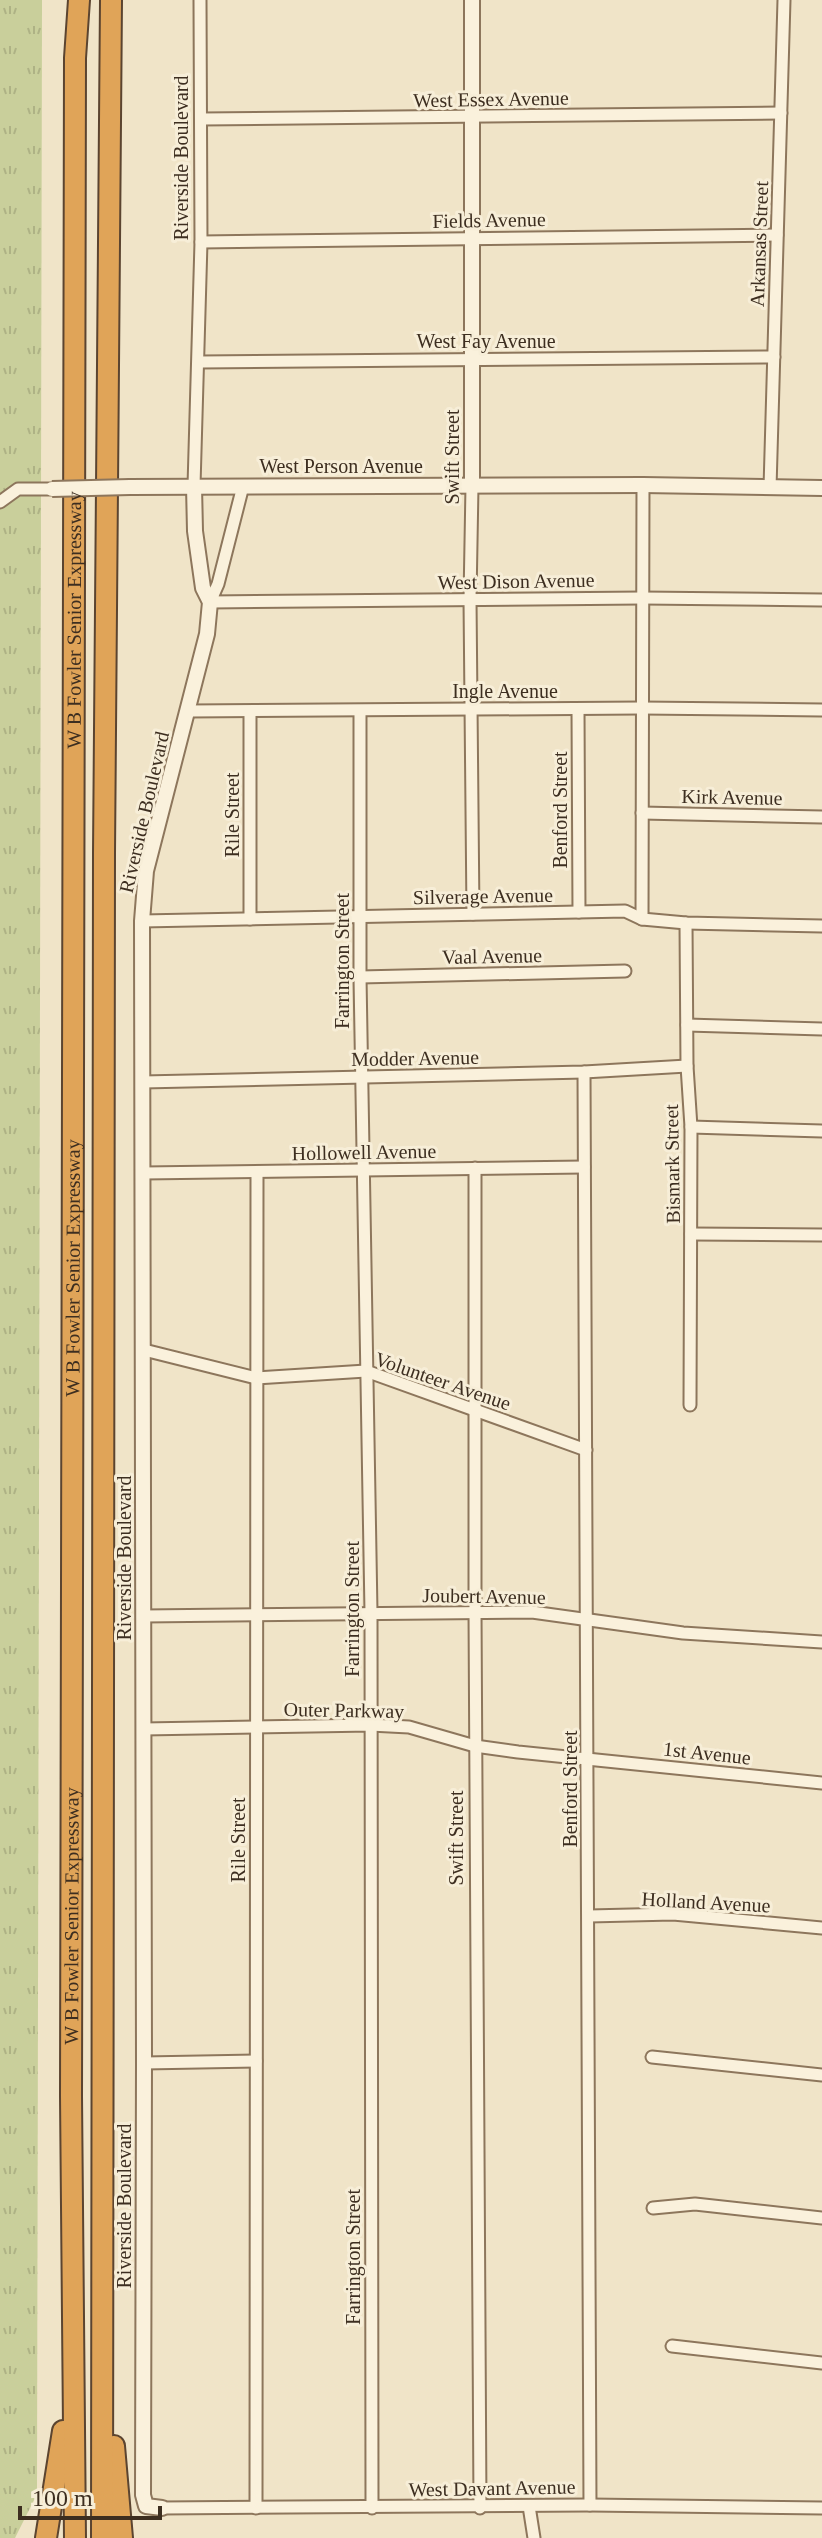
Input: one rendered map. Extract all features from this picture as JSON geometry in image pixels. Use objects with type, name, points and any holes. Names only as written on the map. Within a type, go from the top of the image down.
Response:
[{"type":"highway","name":"W B Fowler Senior Expressway","points":[[75,2538],[71,2096],[75,58],[79,0]]},
{"type":"highway","name":"W B Fowler Senior Expressway","points":[[102,2538],[104,868],[111,0]]},
{"type":"highway","points":[[46,2538],[56,2491],[73,2356]]},
{"type":"highway","points":[[102,2356],[122,2538]]},
{"type":"street","name":"Riverside Boulevard","points":[[200,0],[200,362],[194,486],[195,531],[203,588],[210,602]]},
{"type":"street","name":"Swift Street","points":[[472,0],[470,599],[473,914]]},
{"type":"street","name":"Arkansas Street","points":[[770,488],[784,0]]},
{"type":"street","name":"West Essex Avenue","points":[[202,119],[781,113]]},
{"type":"street","name":"Fields Avenue","points":[[201,242],[777,235]]},
{"type":"street","name":"West Fay Avenue","points":[[200,362],[774,357]]},
{"type":"street","name":"West Person Avenue","points":[[52,489],[643,485],[822,488]]},
{"type":"street","points":[[642,919],[643,485]]},
{"type":"street","name":"Riverside Boulevard","points":[[162,2508],[146,2506],[143,2499],[142,921],[146,871],[189,711],[207,634],[210,602],[218,584],[243,486]]},
{"type":"street","points":[[0,502],[18,489],[52,489]]},
{"type":"street","name":"West Dison Avenue","points":[[210,602],[642,598],[822,600]]},
{"type":"street","name":"Benford Street","points":[[578,709],[579,912]]},
{"type":"street","name":"Ingle Avenue","points":[[189,711],[822,710]]},
{"type":"street","name":"Farrington Street","points":[[360,711],[360,977],[371,1612],[372,2508]]},
{"type":"street","name":"Rile Street","points":[[250,712],[250,919]]},
{"type":"street","name":"Kirk Avenue","points":[[642,813],[822,817]]},
{"type":"street","name":"Silverage Avenue","points":[[142,921],[625,911],[642,919],[686,923],[822,926]]},
{"type":"street","name":"Bismark Street","points":[[686,923],[687,1066],[691,1127],[690,1405]]},
{"type":"street","name":"Vaal Avenue","points":[[360,977],[625,971]]},
{"type":"street","points":[[687,1025],[822,1029]]},
{"type":"street","name":"Modder Avenue","points":[[143,1082],[584,1072],[687,1066]]},
{"type":"street","name":"Benford Street","points":[[584,1072],[590,2505]]},
{"type":"street","points":[[691,1127],[822,1131]]},
{"type":"street","name":"Hollowell Avenue","points":[[144,1173],[584,1167]]},
{"type":"street","name":"Swift Street","points":[[475,1168],[480,2508]]},
{"type":"street","name":"Rile Street","points":[[256,2508],[257,1172]]},
{"type":"street","points":[[691,1234],[822,1235]]},
{"type":"street","name":"Volunteer Avenue","points":[[144,1350],[256,1378],[366,1371],[586,1450]]},
{"type":"street","name":"Joubert Avenue","points":[[144,1616],[532,1612],[683,1633],[822,1642]]},
{"type":"street","name":"Outer Parkway","points":[[144,1729],[409,1727],[475,1746],[589,1760]]},
{"type":"street","name":"1st Avenue","points":[[589,1760],[822,1783]]},
{"type":"street","name":"Holland Avenue","points":[[589,1916],[673,1914],[822,1928]]},
{"type":"street","points":[[652,2057],[822,2075]]},
{"type":"street","points":[[144,2063],[256,2061]]},
{"type":"street","points":[[653,2208],[695,2204],[822,2218]]},
{"type":"street","points":[[672,2346],[822,2363]]},
{"type":"street","name":"West Davant Avenue","points":[[162,2508],[590,2505],[822,2508]]},
{"type":"street","points":[[529,2506],[534,2538]]},
{"type":"green space","points":[[0,0],[42,0],[37,2494],[15,2538],[0,2538]]}]
